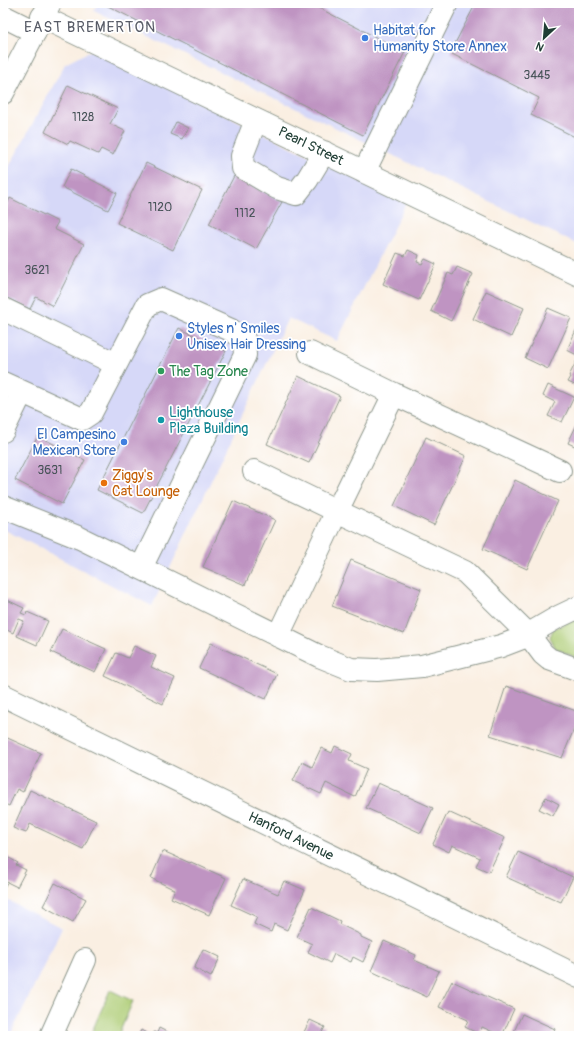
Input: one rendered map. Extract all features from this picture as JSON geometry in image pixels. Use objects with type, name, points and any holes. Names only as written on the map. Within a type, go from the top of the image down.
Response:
[{"type":"street","points":[[364,172],[448,3]]},
{"type":"street","name":"Pearl Street","points":[[3,16],[42,17],[579,275]]},
{"type":"street","points":[[3,93],[8,70],[42,17]]},
{"type":"street","points":[[256,120],[242,156],[243,168],[277,188],[296,194],[307,180],[324,152]]},
{"type":"street","points":[[3,382],[82,419],[91,413],[147,305],[161,299],[230,330],[244,339],[245,355],[141,568]]},
{"type":"street","points":[[3,308],[116,364]]},
{"type":"street","points":[[310,354],[560,471]]},
{"type":"street","points":[[3,431],[22,392]]},
{"type":"street","points":[[278,636],[394,394]]},
{"type":"street","points":[[254,471],[465,572],[528,634],[543,654],[549,659],[579,670]]},
{"type":"street","points":[[3,507],[80,538],[318,656],[351,669],[377,670],[422,666],[501,646],[522,638],[558,617],[579,607]]},
{"type":"street","name":"Hanford Avenue","points":[[3,695],[579,977]]},
{"type":"street","points":[[51,1036],[85,960]]},
{"type":"shaded area","points":[[98,3],[579,3],[579,245],[94,11]]},
{"type":"shaded area","points":[[92,50],[406,203],[337,341],[288,318],[152,606],[3,529],[3,178],[65,64]]},
{"type":"shaded area","points":[[3,898],[62,928],[10,1036],[3,1036]]},
{"type":"green space","points":[[579,617],[579,659],[555,648],[550,637],[553,629]]},
{"type":"green space","points":[[110,990],[133,1001],[118,1036],[90,1036]]},
{"type":"building","points":[[102,3],[309,3],[405,52],[363,135]]},
{"type":"building","points":[[476,3],[579,3],[579,139],[531,115],[539,98],[450,53]]},
{"type":"building","points":[[68,85],[118,109],[110,124],[125,131],[113,155],[101,149],[98,154],[70,141],[68,144],[45,132]]},
{"type":"building","points":[[176,122],[188,128],[182,139],[170,134]]},
{"type":"building","points":[[146,163],[202,190],[173,250],[117,223]]},
{"type":"building","points":[[71,169],[117,193],[108,210],[62,187]]},
{"type":"building","points":[[234,176],[282,202],[256,249],[209,224]]},
{"type":"building","points":[[10,198],[58,222],[54,229],[84,244],[53,306],[36,297],[30,309],[3,296],[3,213]]},
{"type":"building","points":[[408,250],[419,255],[417,262],[422,264],[425,259],[436,264],[419,300],[383,284],[397,253],[405,256]]},
{"type":"building","points":[[457,267],[473,274],[451,321],[431,311],[448,273],[453,275]]},
{"type":"building","points":[[486,291],[524,308],[511,337],[473,319]]},
{"type":"building","points":[[548,308],[571,318],[548,369],[525,358]]},
{"type":"building","name":"Lighthouse Plaza Building","points":[[179,328],[226,351],[143,513],[97,490]]},
{"type":"building","points":[[576,330],[579,332],[579,356],[567,350]]},
{"type":"building","points":[[579,356],[579,387],[568,382],[571,377],[569,376]]},
{"type":"building","points":[[298,376],[340,396],[309,463],[267,444]]},
{"type":"building","points":[[548,385],[574,397],[562,422],[548,416],[555,402],[543,396]]},
{"type":"building","points":[[579,420],[579,448],[568,443]]},
{"type":"building","points":[[38,436],[85,460],[62,504],[15,480]]},
{"type":"building","points":[[426,437],[466,456],[434,525],[394,506]]},
{"type":"building","points":[[515,480],[558,501],[527,569],[483,549]]},
{"type":"building","points":[[233,501],[275,520],[245,585],[203,567]]},
{"type":"building","points":[[351,560],[421,589],[404,634],[332,606]]},
{"type":"building","points":[[3,598],[24,608],[21,613],[26,615],[27,612],[48,621],[37,645],[17,636],[24,621],[19,619],[13,633],[3,628]]},
{"type":"building","points":[[62,629],[106,649],[95,672],[51,652]]},
{"type":"building","points":[[211,643],[277,674],[266,699],[199,668]]},
{"type":"building","points":[[134,646],[156,656],[151,667],[175,678],[163,704],[105,676],[116,653],[128,658]]},
{"type":"building","points":[[506,686],[579,712],[579,717],[562,758],[490,735]]},
{"type":"building","points":[[3,736],[41,753],[23,792],[17,789],[9,806],[3,803]]},
{"type":"building","points":[[335,746],[352,754],[349,761],[367,769],[355,797],[326,783],[321,794],[293,781],[302,762],[312,767],[321,748],[332,753]]},
{"type":"building","points":[[378,783],[433,808],[421,833],[366,808]]},
{"type":"building","points":[[30,790],[96,821],[83,849],[30,824],[26,833],[13,828]]},
{"type":"building","points":[[546,797],[559,804],[553,816],[539,809]]},
{"type":"building","points":[[448,812],[505,838],[489,872],[476,866],[480,858],[452,845],[449,852],[433,844]]},
{"type":"building","points":[[163,851],[226,878],[209,915],[171,898],[175,890],[151,878]]},
{"type":"building","points":[[518,852],[573,877],[561,902],[506,877]]},
{"type":"building","points":[[4,855],[18,863],[16,865],[26,870],[17,887],[7,882],[5,886],[3,886]]},
{"type":"building","points":[[243,879],[278,894],[284,881],[305,890],[287,930],[274,924],[271,932],[254,924],[257,917],[231,905]]},
{"type":"building","points":[[55,883],[86,899],[73,922],[43,906]]},
{"type":"building","points":[[311,907],[340,921],[339,924],[372,942],[363,962],[353,957],[351,962],[334,954],[330,963],[308,952],[312,944],[297,937]]},
{"type":"building","points":[[384,941],[416,955],[414,960],[439,971],[427,997],[371,971]]},
{"type":"building","points":[[203,949],[220,957],[211,977],[194,968]]},
{"type":"building","points":[[452,981],[514,1009],[502,1036],[482,1027],[479,1034],[465,1027],[468,1020],[439,1007]]},
{"type":"building","points":[[522,1014],[555,1029],[553,1034],[557,1036],[512,1036]]},
{"type":"building","points":[[310,1020],[325,1027],[320,1036],[307,1036],[303,1034]]},
{"type":"building","points":[[159,1028],[171,1034],[170,1036],[152,1036],[154,1032],[157,1033]]},
{"type":"building","points":[[141,1030],[152,1036],[138,1036]]},
{"type":"place","name":"Habitat for Humanity Store Annex","points":[[365,38]]},
{"type":"place","name":"Styles n' Smiles Unisex Hair Dressing","points":[[179,336]]},
{"type":"place","name":"The Tag Zone","points":[[161,371]]},
{"type":"place","name":"Lighthouse Plaza Building","points":[[161,420]]},
{"type":"place","name":"El Campesino Mexican Store","points":[[124,442]]},
{"type":"place","name":"Ziggy's Cat Lounge","points":[[104,483]]},
{"type":"district","name":"EAST BREMERTON","points":[[90,27]]}]
